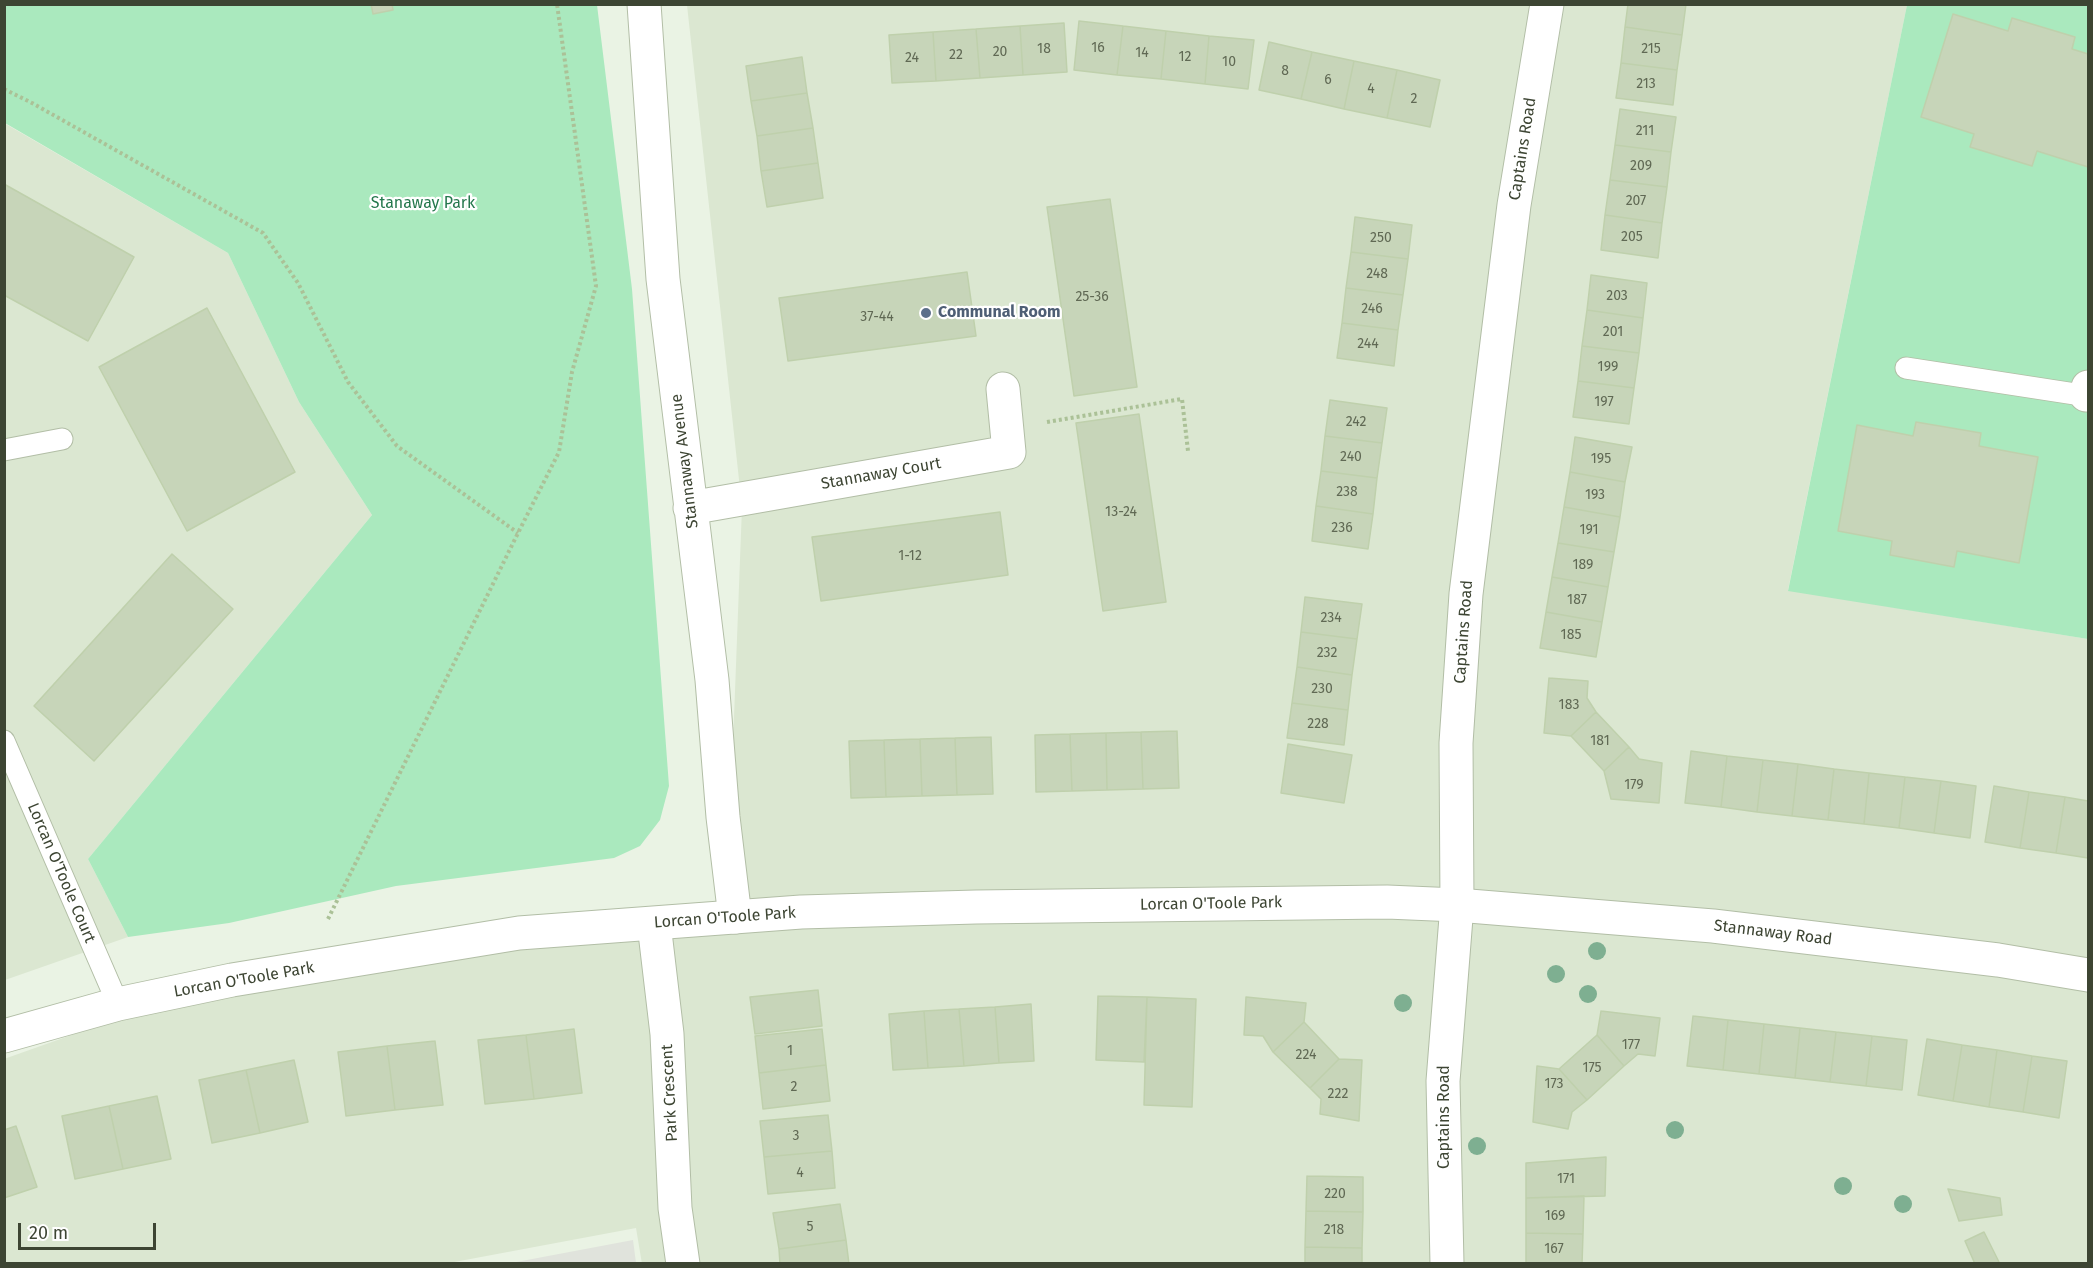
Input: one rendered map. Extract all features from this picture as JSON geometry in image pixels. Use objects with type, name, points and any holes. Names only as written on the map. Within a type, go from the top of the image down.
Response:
[{"type":"street","name":"Stannaway Avenue","points":[[644,4],[663,279],[712,680],[723,817],[735,917]]},
{"type":"street","name":"Captains Road","points":[[1447,1263],[1443,1081],[1457,905],[1456,743],[1466,594],[1514,205],[1547,4]]},
{"type":"street","name":"Stannaway Court","points":[[690,508],[1009,452],[1003,389]]},
{"type":"street","name":"Lorcan O'Toole Park","points":[[4,1036],[118,1004],[232,980],[519,933],[801,912],[976,907],[1387,902],[1457,905]]},
{"type":"street","name":"Stannaway Road","points":[[1457,905],[1713,926],[1998,960],[2088,975]]},
{"type":"street","name":"Park Crescent","points":[[654,924],[667,1034],[675,1208],[683,1263]]},
{"type":"lane","points":[[1906,368],[2088,393]]},
{"type":"lane","points":[[4,450],[62,438]]},
{"type":"lane","name":"Lorcan O'Toole Court","points":[[4,741],[118,1004]]},
{"type":"path","points":[[328,919],[559,452],[572,372],[596,286],[557,4]]},
{"type":"path","points":[[4,89],[263,233],[298,283],[348,382],[397,446],[518,533]]},
{"type":"path","points":[[1007,428],[1182,399],[1188,451]]},
{"type":"shaded area","points":[[687,5],[1907,5],[1788,590],[2088,639],[2088,1263],[642,1264],[636,1228],[449,1263],[5,1263],[4,1059],[142,1010],[476,952],[726,928],[742,507]]},
{"type":"shaded area","points":[[4,123],[228,253],[299,402],[372,515],[88,859],[128,937],[5,980]]},
{"type":"shaded area","points":[[633,1240],[636,1263],[511,1263]]},
{"type":"green space","name":"Stanaway Park","points":[[5,5],[597,5],[632,289],[669,786],[660,820],[640,846],[614,858],[396,886],[229,923],[128,937],[88,859],[372,515],[299,402],[228,253],[5,123]]},
{"type":"green space","points":[[1907,5],[2088,5],[2088,639],[1788,591]]},
{"type":"building","points":[[371,4],[392,4],[393,10],[373,14]]},
{"type":"building","points":[[1628,4],[1686,4],[1682,35],[1625,27]]},
{"type":"building","points":[[1953,14],[2008,31],[2012,18],[2075,37],[2072,49],[2088,54],[2088,167],[2037,151],[2032,166],[1970,147],[1974,134],[1921,117]]},
{"type":"building","points":[[1079,21],[1123,26],[1117,75],[1074,70]]},
{"type":"building","points":[[1064,23],[1067,72],[1023,75],[1020,26]]},
{"type":"building","points":[[1020,26],[1023,75],[980,78],[976,29]]},
{"type":"building","points":[[1123,26],[1166,31],[1161,79],[1117,75]]},
{"type":"building","points":[[1625,27],[1682,35],[1677,70],[1621,63]]},
{"type":"building","points":[[976,29],[980,78],[936,81],[933,32]]},
{"type":"building","points":[[1166,31],[1209,36],[1205,84],[1161,79]]},
{"type":"building","points":[[933,32],[936,81],[892,83],[889,35]]},
{"type":"building","points":[[1209,36],[1254,40],[1248,89],[1205,84]]},
{"type":"building","points":[[1269,42],[1312,52],[1301,99],[1259,90]]},
{"type":"building","points":[[1312,52],[1354,61],[1344,109],[1301,99]]},
{"type":"building","points":[[802,57],[807,93],[751,101],[746,66]]},
{"type":"building","points":[[1354,61],[1397,70],[1387,118],[1344,109]]},
{"type":"building","points":[[1621,63],[1677,70],[1673,105],[1616,98]]},
{"type":"building","points":[[1397,70],[1440,80],[1430,127],[1387,118]]},
{"type":"building","points":[[807,93],[813,128],[757,136],[751,101]]},
{"type":"building","points":[[1620,109],[1676,117],[1671,152],[1615,145]]},
{"type":"building","points":[[813,128],[818,163],[761,171],[757,136]]},
{"type":"building","points":[[1615,145],[1671,152],[1667,187],[1610,180]]},
{"type":"building","points":[[818,163],[823,198],[767,207],[761,171]]},
{"type":"building","points":[[1610,180],[1667,187],[1662,223],[1605,215]]},
{"type":"building","points":[[4,184],[134,257],[88,341],[4,295]]},
{"type":"building","points":[[1110,199],[1137,387],[1074,396],[1047,207]]},
{"type":"building","points":[[1605,215],[1662,223],[1658,258],[1601,250]]},
{"type":"building","points":[[1355,217],[1412,225],[1408,259],[1351,252]]},
{"type":"building","points":[[1351,252],[1408,259],[1403,295],[1346,288]]},
{"type":"building","points":[[967,272],[976,336],[788,361],[779,298]]},
{"type":"building","points":[[1591,275],[1647,283],[1643,318],[1587,310]]},
{"type":"building","points":[[1346,288],[1403,295],[1398,330],[1342,323]]},
{"type":"building","points":[[207,308],[295,472],[187,531],[99,367]]},
{"type":"building","points":[[1587,310],[1643,318],[1639,353],[1582,346]]},
{"type":"building","points":[[1342,323],[1398,330],[1394,366],[1337,358]]},
{"type":"building","points":[[1582,346],[1639,353],[1634,388],[1578,381]]},
{"type":"building","points":[[1578,381],[1634,388],[1629,424],[1573,417]]},
{"type":"building","points":[[1330,400],[1387,408],[1382,443],[1325,436]]},
{"type":"building","points":[[1139,414],[1166,602],[1103,611],[1076,423]]},
{"type":"building","points":[[1916,422],[1981,433],[1979,446],[2038,457],[2019,563],[1957,551],[1954,567],[1890,555],[1892,541],[1838,531],[1857,425],[1913,436]]},
{"type":"building","points":[[1325,436],[1382,443],[1377,478],[1321,471]]},
{"type":"building","points":[[1575,437],[1632,447],[1625,482],[1570,472]]},
{"type":"building","points":[[1321,471],[1377,478],[1373,514],[1316,506]]},
{"type":"building","points":[[1570,472],[1625,482],[1620,517],[1564,507]]},
{"type":"building","points":[[1316,506],[1373,514],[1368,549],[1312,541]]},
{"type":"building","points":[[1564,507],[1620,517],[1614,552],[1558,543]]},
{"type":"building","points":[[1000,512],[1008,575],[821,601],[812,537]]},
{"type":"building","points":[[1558,543],[1614,552],[1608,587],[1552,577]]},
{"type":"building","points":[[172,554],[233,609],[94,761],[34,706]]},
{"type":"building","points":[[1552,577],[1608,587],[1602,622],[1546,612]]},
{"type":"building","points":[[1305,597],[1362,604],[1357,639],[1301,632]]},
{"type":"building","points":[[1546,612],[1602,622],[1596,657],[1540,648]]},
{"type":"building","points":[[1301,632],[1357,639],[1352,675],[1297,667]]},
{"type":"building","points":[[1297,667],[1352,675],[1348,710],[1292,703]]},
{"type":"building","points":[[1549,678],[1588,681],[1587,698],[1596,712],[1571,736],[1544,733]]},
{"type":"building","points":[[1292,703],[1348,710],[1344,745],[1287,738]]},
{"type":"building","points":[[1596,712],[1629,747],[1604,771],[1571,736]]},
{"type":"building","points":[[1177,731],[1179,788],[1143,789],[1141,732]]},
{"type":"building","points":[[1141,732],[1143,789],[1107,790],[1106,733]]},
{"type":"building","points":[[1106,733],[1107,790],[1072,791],[1070,734]]},
{"type":"building","points":[[1070,734],[1072,791],[1036,792],[1035,735]]},
{"type":"building","points":[[991,737],[993,794],[957,795],[955,738]]},
{"type":"building","points":[[955,738],[957,795],[922,796],[920,739]]},
{"type":"building","points":[[920,739],[922,796],[886,797],[884,740]]},
{"type":"building","points":[[884,740],[886,797],[851,798],[849,741]]},
{"type":"building","points":[[1288,744],[1352,755],[1344,803],[1281,793]]},
{"type":"building","points":[[1629,747],[1639,759],[1662,763],[1659,803],[1611,799],[1604,771]]},
{"type":"building","points":[[1691,751],[1727,756],[1721,807],[1685,803]]},
{"type":"building","points":[[1727,756],[1763,760],[1757,812],[1721,807]]},
{"type":"building","points":[[1763,760],[1798,764],[1792,816],[1757,812]]},
{"type":"building","points":[[1798,764],[1834,769],[1828,820],[1792,816]]},
{"type":"building","points":[[1834,769],[1869,773],[1864,824],[1828,820]]},
{"type":"building","points":[[1869,773],[1905,777],[1899,828],[1864,824]]},
{"type":"building","points":[[1905,777],[1941,781],[1934,833],[1899,828]]},
{"type":"building","points":[[1941,781],[1976,786],[1970,838],[1934,833]]},
{"type":"building","points":[[1994,786],[2029,792],[2020,848],[1985,842]]},
{"type":"building","points":[[2029,792],[2065,797],[2056,853],[2020,848]]},
{"type":"building","points":[[2065,797],[2088,801],[2088,858],[2056,853]]},
{"type":"building","points":[[818,990],[822,1026],[755,1034],[750,997]]},
{"type":"building","points":[[1098,996],[1147,997],[1144,1062],[1096,1060]]},
{"type":"building","points":[[1147,997],[1196,999],[1192,1107],[1144,1105]]},
{"type":"building","points":[[1246,997],[1306,1003],[1304,1022],[1273,1052],[1263,1036],[1244,1035]]},
{"type":"building","points":[[1031,1004],[1034,1061],[999,1063],[995,1007]]},
{"type":"building","points":[[995,1007],[999,1063],[964,1066],[959,1009]]},
{"type":"building","points":[[959,1009],[964,1066],[928,1068],[924,1011]]},
{"type":"building","points":[[924,1011],[928,1068],[893,1070],[889,1014]]},
{"type":"building","points":[[1601,1011],[1660,1018],[1655,1056],[1638,1054],[1624,1066],[1597,1035]]},
{"type":"building","points":[[1693,1016],[1728,1020],[1723,1070],[1687,1066]]},
{"type":"building","points":[[1728,1020],[1764,1024],[1759,1074],[1723,1070]]},
{"type":"building","points":[[1304,1022],[1339,1059],[1310,1088],[1273,1052]]},
{"type":"building","points":[[1764,1024],[1800,1028],[1795,1078],[1759,1074]]},
{"type":"building","points":[[1800,1028],[1836,1032],[1830,1082],[1795,1078]]},
{"type":"building","points":[[574,1029],[582,1093],[534,1099],[526,1035]]},
{"type":"building","points":[[822,1029],[826,1065],[759,1073],[755,1036]]},
{"type":"building","points":[[1836,1032],[1872,1036],[1866,1086],[1830,1082]]},
{"type":"building","points":[[526,1035],[534,1099],[485,1104],[478,1040]]},
{"type":"building","points":[[1597,1035],[1624,1066],[1587,1100],[1559,1069]]},
{"type":"building","points":[[1872,1036],[1907,1040],[1902,1090],[1866,1086]]},
{"type":"building","points":[[1927,1039],[1962,1045],[1953,1101],[1918,1095]]},
{"type":"building","points":[[435,1041],[443,1105],[395,1110],[387,1046]]},
{"type":"building","points":[[1962,1045],[1997,1050],[1989,1107],[1953,1101]]},
{"type":"building","points":[[387,1046],[395,1110],[346,1116],[338,1052]]},
{"type":"building","points":[[1997,1050],[2032,1056],[2023,1112],[1989,1107]]},
{"type":"building","points":[[2032,1056],[2067,1061],[2059,1118],[2023,1112]]},
{"type":"building","points":[[1339,1059],[1362,1060],[1359,1121],[1320,1114],[1321,1099],[1310,1088]]},
{"type":"building","points":[[294,1060],[308,1122],[260,1133],[246,1070]]},
{"type":"building","points":[[826,1065],[830,1101],[763,1109],[759,1073]]},
{"type":"building","points":[[1537,1066],[1559,1069],[1587,1100],[1572,1112],[1568,1129],[1533,1122]]},
{"type":"building","points":[[246,1070],[260,1133],[212,1143],[199,1080]]},
{"type":"building","points":[[157,1096],[171,1159],[123,1169],[109,1106]]},
{"type":"building","points":[[109,1106],[123,1169],[75,1179],[62,1116]]},
{"type":"building","points":[[828,1115],[832,1151],[764,1157],[760,1121]]},
{"type":"building","points":[[16,1126],[37,1187],[4,1198],[4,1130]]},
{"type":"building","points":[[832,1151],[835,1188],[768,1194],[764,1157]]},
{"type":"building","points":[[1606,1157],[1605,1196],[1526,1198],[1526,1163]]},
{"type":"building","points":[[1307,1176],[1363,1177],[1363,1212],[1306,1211]]},
{"type":"building","points":[[1948,1189],[2000,1198],[2002,1215],[1959,1221]]},
{"type":"building","points":[[1584,1196],[1583,1234],[1526,1233],[1526,1198]]},
{"type":"building","points":[[840,1204],[846,1240],[779,1249],[773,1213]]},
{"type":"building","points":[[1306,1211],[1363,1212],[1362,1248],[1305,1247]]},
{"type":"building","points":[[1984,1232],[1999,1262],[1995,1264],[1975,1264],[1965,1241]]},
{"type":"building","points":[[1526,1233],[1583,1234],[1582,1264],[1526,1264]]},
{"type":"building","points":[[846,1240],[849,1264],[780,1264],[779,1249]]},
{"type":"building","points":[[1305,1247],[1362,1248],[1362,1264],[1305,1264]]},
{"type":"place","name":"Communal Room","points":[[926,313]]}]
